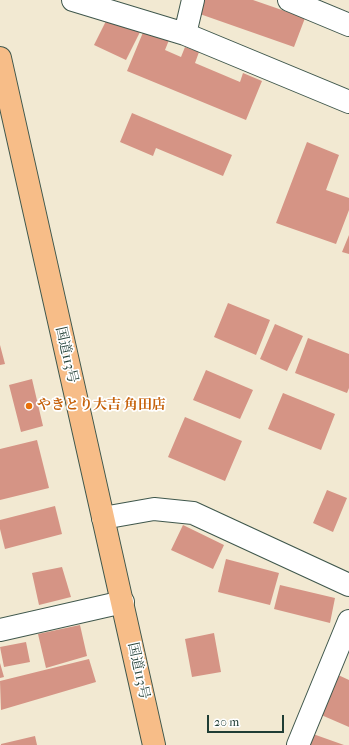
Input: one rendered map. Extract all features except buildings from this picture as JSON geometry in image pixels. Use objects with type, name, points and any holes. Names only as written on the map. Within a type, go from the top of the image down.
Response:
[{"type":"highway","name":"国道113号","points":[[0,58],[154,745]]},
{"type":"street","points":[[73,0],[186,34],[349,102]]},
{"type":"street","points":[[186,34],[194,0]]},
{"type":"street","points":[[289,0],[349,25]]},
{"type":"street","points":[[103,518],[154,509],[193,513],[349,584]]},
{"type":"street","points":[[0,630],[123,602]]},
{"type":"street","points":[[298,745],[349,621]]},
{"type":"place","name":"やきとり大吉 角田店","points":[[29,406]]}]
